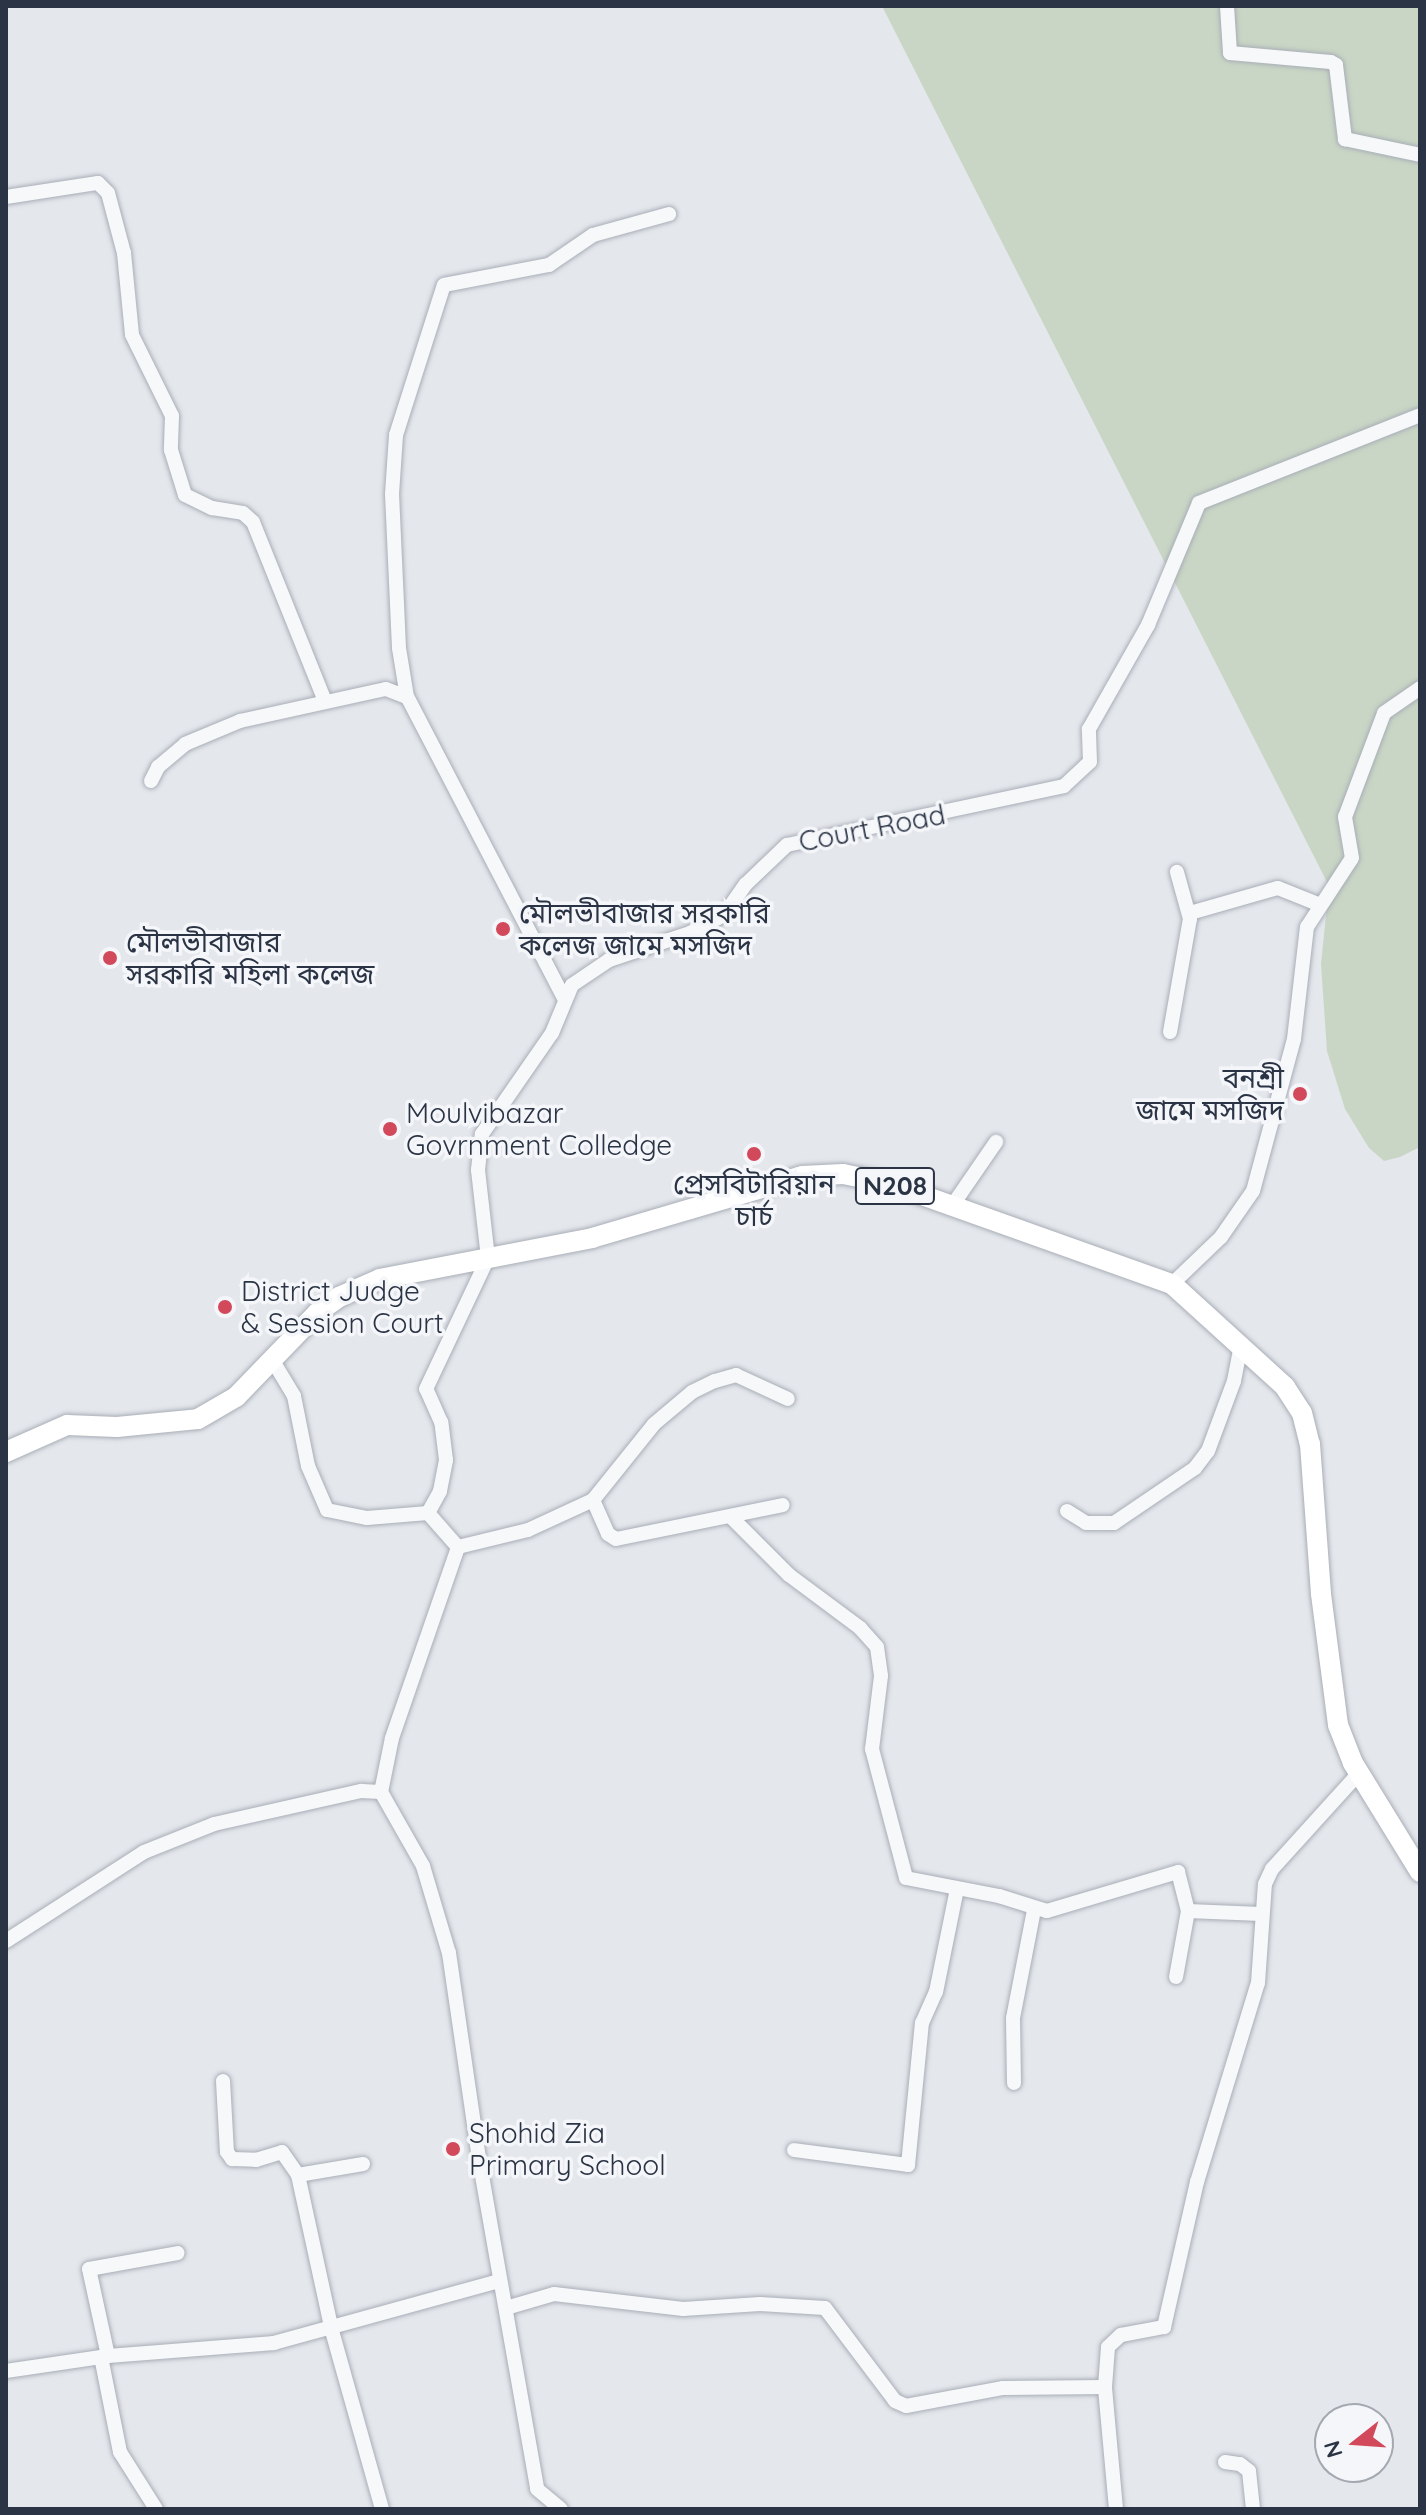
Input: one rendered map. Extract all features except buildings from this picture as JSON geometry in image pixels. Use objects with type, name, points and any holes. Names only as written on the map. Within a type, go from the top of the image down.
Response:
[{"type":"highway","name":"N208","points":[[6,1452],[67,1425],[117,1427],[198,1419],[236,1397],[339,1297],[380,1279],[592,1238],[802,1176],[843,1174],[888,1183],[1172,1284],[1285,1387],[1302,1413],[1338,1725],[1359,1773],[1419,1868]]},
{"type":"street","points":[[1227,6],[1230,53],[1331,62],[1336,65],[1345,139],[1420,155]]},
{"type":"street","points":[[6,197],[98,183],[108,193],[124,253],[132,335],[172,416],[171,450],[185,495],[212,508],[243,513],[262,535],[307,666],[325,701]]},
{"type":"street","points":[[564,998],[407,697],[399,648],[392,494],[396,435],[444,285],[549,265],[593,235],[669,214]]},
{"type":"street","name":"Court Road","points":[[488,1258],[478,1170],[482,1134],[552,1033],[572,985],[609,960],[690,933],[724,915],[746,884],[787,845],[1064,786],[1090,762],[1089,729],[1148,625],[1199,503],[1420,415]]},
{"type":"street","points":[[1172,1284],[1221,1237],[1253,1191],[1294,1039],[1307,927],[1318,904],[1333,893],[1352,858],[1345,817],[1384,713],[1420,688]]},
{"type":"street","points":[[151,781],[158,767],[185,744],[240,721],[386,689],[407,697]]},
{"type":"street","points":[[1170,1032],[1190,913],[1177,872]]},
{"type":"street","points":[[1190,913],[1278,888],[1318,904]]},
{"type":"street","points":[[952,1206],[996,1142]]},
{"type":"street","points":[[428,1513],[440,1491],[446,1460],[441,1422],[426,1389],[488,1258]]},
{"type":"street","points":[[1067,1511],[1086,1523],[1114,1523],[1195,1468],[1219,1423],[1241,1344]]},
{"type":"street","points":[[273,1361],[294,1396],[308,1466],[327,1510],[367,1518],[428,1513]]},
{"type":"street","points":[[458,1547],[528,1530],[593,1500],[654,1424],[692,1392],[736,1375],[788,1399]]},
{"type":"street","points":[[593,1500],[608,1534],[616,1539],[783,1505]]},
{"type":"street","points":[[428,1513],[458,1547]]},
{"type":"street","points":[[731,1517],[789,1575],[877,1647],[881,1676],[872,1749],[902,1870],[915,1882],[999,1896],[1034,1910],[1047,1911],[1178,1872],[1188,1911],[1176,1977]]},
{"type":"street","points":[[458,1547],[392,1738],[381,1792],[423,1866],[449,1953],[499,2281],[537,2489],[561,2509]]},
{"type":"street","points":[[1116,2509],[1105,2387],[1108,2347],[1121,2335],[1158,2332],[1171,2308],[1197,2182],[1258,1983],[1261,1914],[1272,1869],[1359,1773]]},
{"type":"street","points":[[6,1941],[144,1852],[172,1840],[214,1824],[361,1791],[381,1792]]},
{"type":"street","points":[[794,2150],[908,2165],[922,2023],[936,1992],[957,1889]]},
{"type":"street","points":[[1014,2083],[1013,2018],[1034,1910]]},
{"type":"street","points":[[1188,1911],[1261,1914]]},
{"type":"street","points":[[223,2081],[227,2152],[232,2159],[256,2160],[282,2152],[298,2175],[332,2331],[382,2509]]},
{"type":"street","points":[[298,2175],[363,2164]]},
{"type":"street","points":[[156,2509],[120,2452],[89,2269],[178,2253]]},
{"type":"street","points":[[6,2371],[104,2357],[274,2343],[332,2331],[499,2281]]},
{"type":"street","points":[[506,2308],[554,2294],[683,2309],[760,2304],[825,2308],[895,2401],[906,2406],[1003,2388],[1105,2387]]},
{"type":"street","points":[[1225,2462],[1249,2471],[1253,2509]]},
{"type":"green space","points":[[882,6],[1420,6],[1420,1147],[1400,1157],[1384,1161],[1369,1148],[1345,1109],[1327,1051],[1321,964],[1329,886]]},
{"type":"place","name":"মৌলভীবাজার সরকারি কলেজ জামে মসজিদ","points":[[503,929]]},
{"type":"place","name":"মৌলভীবাজার সরকারি মহিলা কলেজ","points":[[110,958]]},
{"type":"place","name":"বনশ্রী জামে মসজিদ","points":[[1300,1094]]},
{"type":"place","name":"Moulvibazar Govrnment Colledge","points":[[390,1129]]},
{"type":"place","name":"প্রেসবিটারিয়ান চার্চ","points":[[754,1154]]},
{"type":"place","name":"District Judge & Session Court","points":[[225,1307]]},
{"type":"place","name":"Shohid Zia Primary School","points":[[453,2149]]}]
